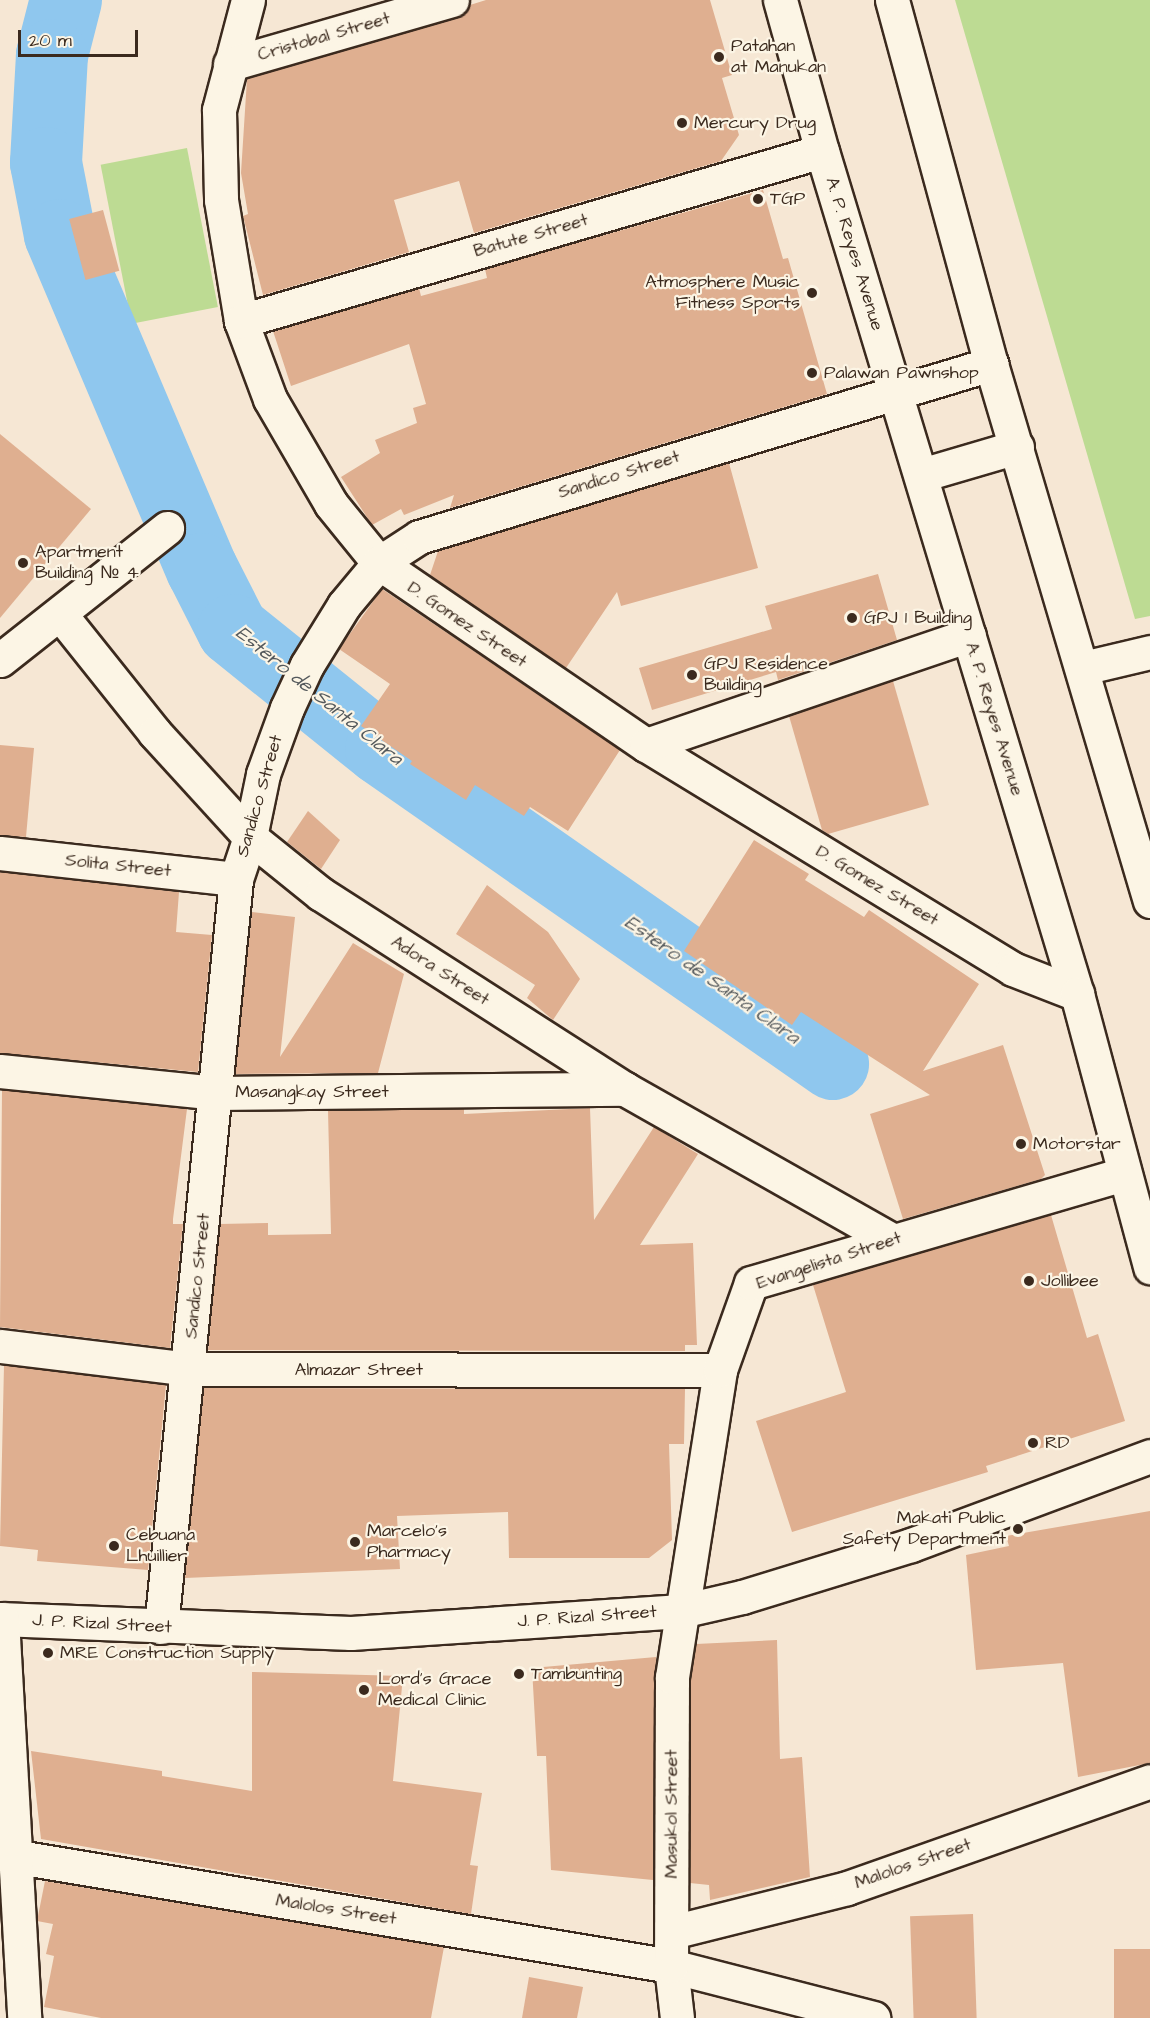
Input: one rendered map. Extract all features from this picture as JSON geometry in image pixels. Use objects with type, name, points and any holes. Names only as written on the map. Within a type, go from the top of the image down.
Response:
[{"type":"street","name":"D. Gomez Street","points":[[248,0],[219,110],[221,200],[241,321],[270,399],[331,504],[379,563],[646,745],[1013,969],[1077,994]]},
{"type":"street","name":"Cristobal Street","points":[[230,64],[452,0]]},
{"type":"street","name":"A. P. Reyes Avenue","points":[[780,0],[822,151],[897,390],[1077,994],[1150,1267]]},
{"type":"street","points":[[892,0],[992,364],[1150,902]]},
{"type":"street","name":"Batute Street","points":[[241,321],[822,151]]},
{"type":"street","name":"Sandico Street","points":[[161,1626],[189,1369],[236,879],[250,837],[263,774],[287,708],[307,665],[344,605],[379,563],[418,537],[897,390],[992,364]]},
{"type":"street","points":[[921,475],[1017,447]]},
{"type":"street","points":[[0,660],[167,528]]},
{"type":"street","name":"Adora Street","points":[[60,614],[155,733],[250,837],[321,894],[625,1089],[892,1240]]},
{"type":"street","points":[[646,745],[969,634]]},
{"type":"street","points":[[1083,668],[1150,652]]},
{"type":"street","name":"Solita Street","points":[[0,853],[236,879]]},
{"type":"street","name":"Masangkay Street","points":[[0,1071],[216,1093],[625,1089]]},
{"type":"street","name":"Evangelista Street","points":[[681,1611],[720,1370],[751,1283],[1124,1174]]},
{"type":"street","name":"Almazar Street","points":[[0,1346],[189,1369],[720,1370]]},
{"type":"street","name":"J. P. Rizal Street","points":[[1,1619],[351,1633],[681,1611],[742,1597],[911,1545],[1150,1456]]},
{"type":"street","name":"Masukol Street","points":[[677,2018],[671,1966],[672,1677],[681,1611]]},
{"type":"street","points":[[1,1619],[9,1856],[24,2018]]},
{"type":"street","name":"Malolos Street","points":[[672,1932],[847,1888],[1150,1781]]},
{"type":"street","name":"Malolos Street","points":[[9,1856],[671,1966],[873,2018]]},
{"type":"green space","points":[[955,0],[1150,0],[1150,616],[1135,619]]},
{"type":"green space","points":[[187,148],[218,307],[132,324],[101,165]]},
{"type":"building","points":[[486,0],[710,0],[732,75],[722,78],[739,135],[721,161],[474,233],[459,181],[394,200],[409,252],[263,295],[243,216],[248,214],[241,173],[247,79],[457,18],[470,5]]},
{"type":"building","points":[[763,190],[783,259],[788,258],[827,394],[450,508],[454,495],[404,515],[401,509],[372,525],[341,477],[380,453],[375,440],[417,423],[413,408],[426,404],[409,344],[291,386],[273,331],[419,288],[421,296],[487,278],[485,269]]},
{"type":"building","points":[[103,210],[119,271],[85,280],[69,219]]},
{"type":"building","name":"Apartment Building № 4","points":[[0,434],[91,509],[0,618]]},
{"type":"building","points":[[729,463],[758,568],[621,606],[617,592],[566,668],[430,575],[438,551]]},
{"type":"building","points":[[878,574],[897,640],[778,680],[776,672],[652,710],[639,668],[772,629],[765,606]]},
{"type":"building","points":[[382,589],[620,750],[568,831],[530,807],[524,816],[475,785],[466,800],[410,764],[412,761],[361,726],[390,684],[339,649]]},
{"type":"building","points":[[893,681],[929,805],[828,834],[822,830],[789,716]]},
{"type":"building","points":[[0,745],[34,748],[26,837],[0,835]]},
{"type":"building","points":[[308,811],[340,840],[321,869],[287,842]]},
{"type":"building","points":[[754,840],[809,874],[805,880],[864,917],[869,910],[979,984],[923,1071],[1003,1045],[1045,1175],[1041,1179],[903,1219],[870,1114],[930,1095],[801,1012],[792,1025],[684,951]]},
{"type":"building","points":[[0,872],[179,892],[176,932],[212,935],[198,1072],[0,1053]]},
{"type":"building","points":[[487,885],[548,932],[580,979],[553,1020],[527,998],[535,985],[456,934]]},
{"type":"building","points":[[252,912],[295,917],[280,1057],[353,943],[404,974],[378,1073],[235,1074]]},
{"type":"building","points":[[2,1090],[187,1109],[173,1219],[173,1224],[183,1224],[170,1348],[0,1327]]},
{"type":"building","points":[[590,1108],[594,1220],[654,1127],[698,1154],[640,1245],[693,1243],[697,1345],[685,1345],[685,1351],[208,1350],[220,1224],[268,1223],[268,1235],[331,1234],[328,1111],[464,1109],[464,1114]]},
{"type":"building","points":[[1051,1215],[1087,1338],[1098,1334],[1125,1421],[986,1466],[988,1472],[792,1532],[756,1421],[846,1392],[813,1285]]},
{"type":"building","points":[[4,1365],[166,1385],[148,1570],[37,1561],[38,1550],[0,1546]]},
{"type":"building","points":[[204,1388],[685,1389],[684,1444],[669,1444],[672,1540],[649,1558],[509,1558],[508,1512],[397,1516],[400,1569],[185,1578]]},
{"type":"building","points":[[1150,1511],[1150,1763],[1078,1777],[1063,1663],[976,1670],[966,1555],[1009,1546],[1006,1536]]},
{"type":"building","points":[[777,1640],[780,1759],[802,1757],[810,1877],[710,1900],[709,1885],[690,1883],[691,1678],[696,1644]]},
{"type":"building","points":[[656,1657],[653,1880],[551,1870],[546,1756],[537,1756],[532,1668]]},
{"type":"building","points":[[252,1672],[403,1676],[393,1781],[482,1793],[470,1865],[478,1866],[471,1914],[41,1839],[31,1751],[162,1771],[162,1776],[252,1791]]},
{"type":"building","points":[[45,1881],[444,1947],[431,2018],[101,2018],[44,2007],[54,1956],[46,1954],[53,1924],[37,1921]]},
{"type":"building","points":[[973,1914],[977,2018],[914,2018],[910,1916]]},
{"type":"building","points":[[1114,1949],[1150,1949],[1150,2018],[1114,2018]]},
{"type":"building","points":[[529,1977],[583,1987],[577,2018],[522,2018]]},
{"type":"waterway","name":"Estero de Santa Clara","points":[[66,0],[52,55],[46,163],[60,235],[202,569],[233,630],[381,749],[833,1064]]},
{"type":"place","name":"Patahan at Manukan","points":[[719,57]]},
{"type":"place","name":"Mercury Drug","points":[[682,123]]},
{"type":"place","name":"TGP","points":[[758,199]]},
{"type":"place","name":"Atmosphere Music Fitness Sports","points":[[812,293]]},
{"type":"place","name":"Palawan Pawnshop","points":[[812,373]]},
{"type":"place","name":"Apartment Building № 4","points":[[23,563]]},
{"type":"place","name":"GPJ 1 Building","points":[[852,618]]},
{"type":"place","name":"GPJ Residence Building","points":[[692,675]]},
{"type":"place","name":"Motorstar","points":[[1021,1144]]},
{"type":"place","name":"Jollibee","points":[[1029,1281]]},
{"type":"place","name":"RD","points":[[1033,1443]]},
{"type":"place","name":"Makati Public Safety Department","points":[[1018,1529]]},
{"type":"place","name":"Marcelo's Pharmacy","points":[[355,1542]]},
{"type":"place","name":"Cebuana Lhuillier","points":[[114,1546]]},
{"type":"place","name":"MRE Construction Supply","points":[[48,1653]]},
{"type":"place","name":"Tambunting","points":[[519,1674]]},
{"type":"place","name":"Lord's Grace Medical Clinic","points":[[364,1690]]}]
